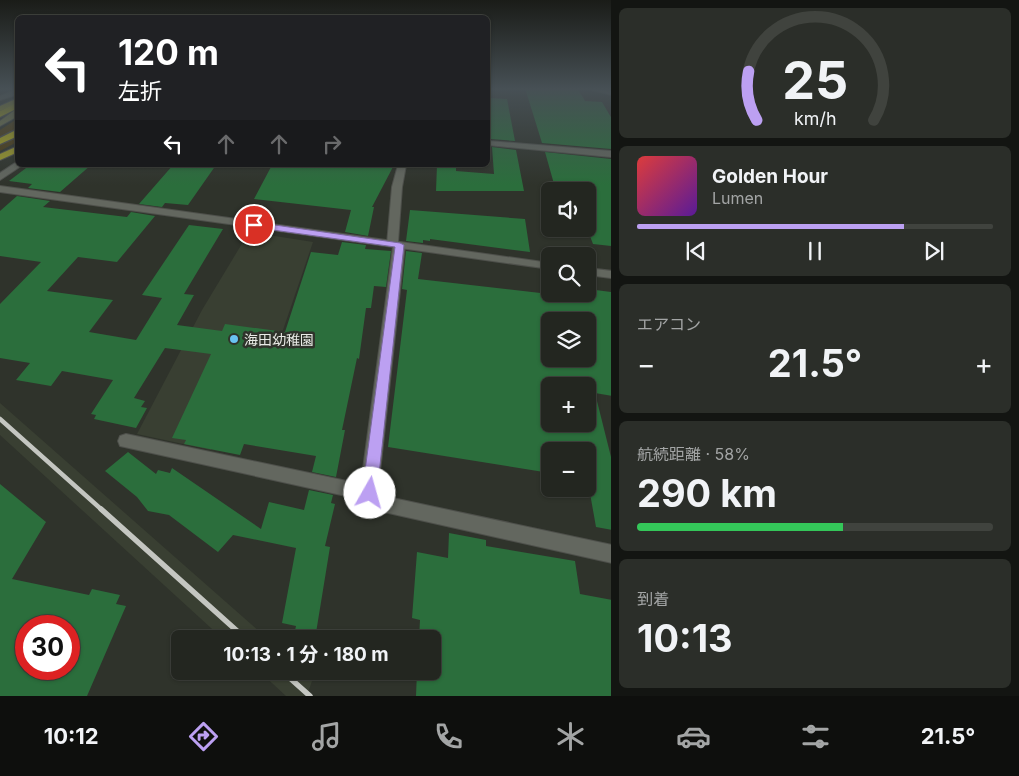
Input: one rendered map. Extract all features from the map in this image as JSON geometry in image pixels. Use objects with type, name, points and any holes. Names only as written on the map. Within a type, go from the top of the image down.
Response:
[{"type":"highway","points":[[0,141],[15,134]]},
{"type":"highway","points":[[0,157],[15,150]]},
{"type":"street","points":[[490,143],[611,154]]},
{"type":"street","points":[[0,177],[15,166]]},
{"type":"street","points":[[370,493],[396,245],[397,187],[402,167]]},
{"type":"street","points":[[0,189],[541,265]]},
{"type":"street","points":[[596,273],[611,275]]},
{"type":"street","points":[[126,441],[370,493],[384,504],[611,554]]},
{"type":"shaded area","points":[[15,120],[15,143],[0,151],[0,130]]},
{"type":"shaded area","name":"海田幼稚園","points":[[249,232],[313,242],[269,371],[244,368],[211,450],[137,434],[202,310]]},
{"type":"shaded area","points":[[0,403],[258,630],[213,630],[0,435]]},
{"type":"shaded area","points":[[269,680],[312,680],[307,696],[286,696]]},
{"type":"building","points":[[490,120],[511,120],[515,141],[491,139]]},
{"type":"building","points":[[535,120],[611,120],[611,149],[542,143]]},
{"type":"building","points":[[492,147],[516,150],[524,191],[436,191],[437,167],[456,167],[456,171],[494,174]]},
{"type":"building","points":[[545,152],[611,159],[611,246],[593,244],[590,237],[596,237],[596,182],[553,182]]},
{"type":"building","points":[[27,167],[89,167],[60,192],[28,188],[32,184],[9,181]]},
{"type":"building","points":[[171,167],[215,167],[188,205],[165,203],[162,207],[139,204]]},
{"type":"building","points":[[271,167],[393,167],[372,207],[374,207],[368,236],[345,232],[351,210],[254,199]]},
{"type":"building","points":[[17,196],[50,201],[43,207],[127,217],[131,212],[155,216],[117,262],[78,257],[47,291],[113,300],[89,332],[136,340],[162,298],[142,295],[189,225],[223,229],[184,294],[194,295],[177,325],[222,331],[225,324],[285,332],[311,252],[338,255],[342,242],[366,245],[365,249],[391,251],[386,287],[374,286],[371,308],[366,308],[359,359],[357,358],[342,430],[345,430],[336,477],[312,472],[316,456],[244,444],[240,455],[184,444],[186,440],[172,438],[211,354],[165,348],[134,398],[145,401],[141,407],[147,408],[136,428],[94,419],[96,415],[91,414],[113,380],[62,371],[51,386],[16,380],[30,363],[0,358],[0,304],[41,262],[0,256],[0,211]]},
{"type":"building","points":[[410,210],[525,219],[530,252],[430,239],[430,241],[423,240],[423,243],[406,241]]},
{"type":"building","points":[[406,251],[422,253],[418,279],[541,293],[541,302],[596,302],[596,290],[611,292],[611,396],[596,393],[596,377],[541,377],[541,432],[596,432],[596,397],[611,457],[611,530],[596,527],[591,497],[596,497],[596,442],[541,442],[541,472],[388,447],[407,290],[402,289]]},
{"type":"building","points":[[128,452],[156,474],[158,470],[170,473],[172,468],[261,529],[269,502],[304,510],[309,490],[333,495],[331,503],[335,504],[325,546],[330,547],[316,630],[295,630],[296,626],[282,623],[296,548],[233,535],[218,552],[169,515],[148,511],[137,497],[105,471]]},
{"type":"building","points":[[0,484],[46,522],[12,579],[89,595],[92,589],[120,595],[116,604],[126,606],[87,696],[0,696]]},
{"type":"building","points":[[449,533],[486,540],[486,546],[575,561],[580,594],[611,600],[611,696],[416,696],[417,680],[441,680],[441,630],[419,630],[420,620],[412,618],[417,552],[448,558]]},
{"type":"railway","points":[[0,419],[102,510]]},
{"type":"railway","points":[[101,509],[236,630]]},
{"type":"railway","points":[[292,680],[310,696]]},
{"type":"place","name":"海田幼稚園","points":[[234,339]]},
{"type":"route","points":[[254,225],[400,245],[370,493]]}]
